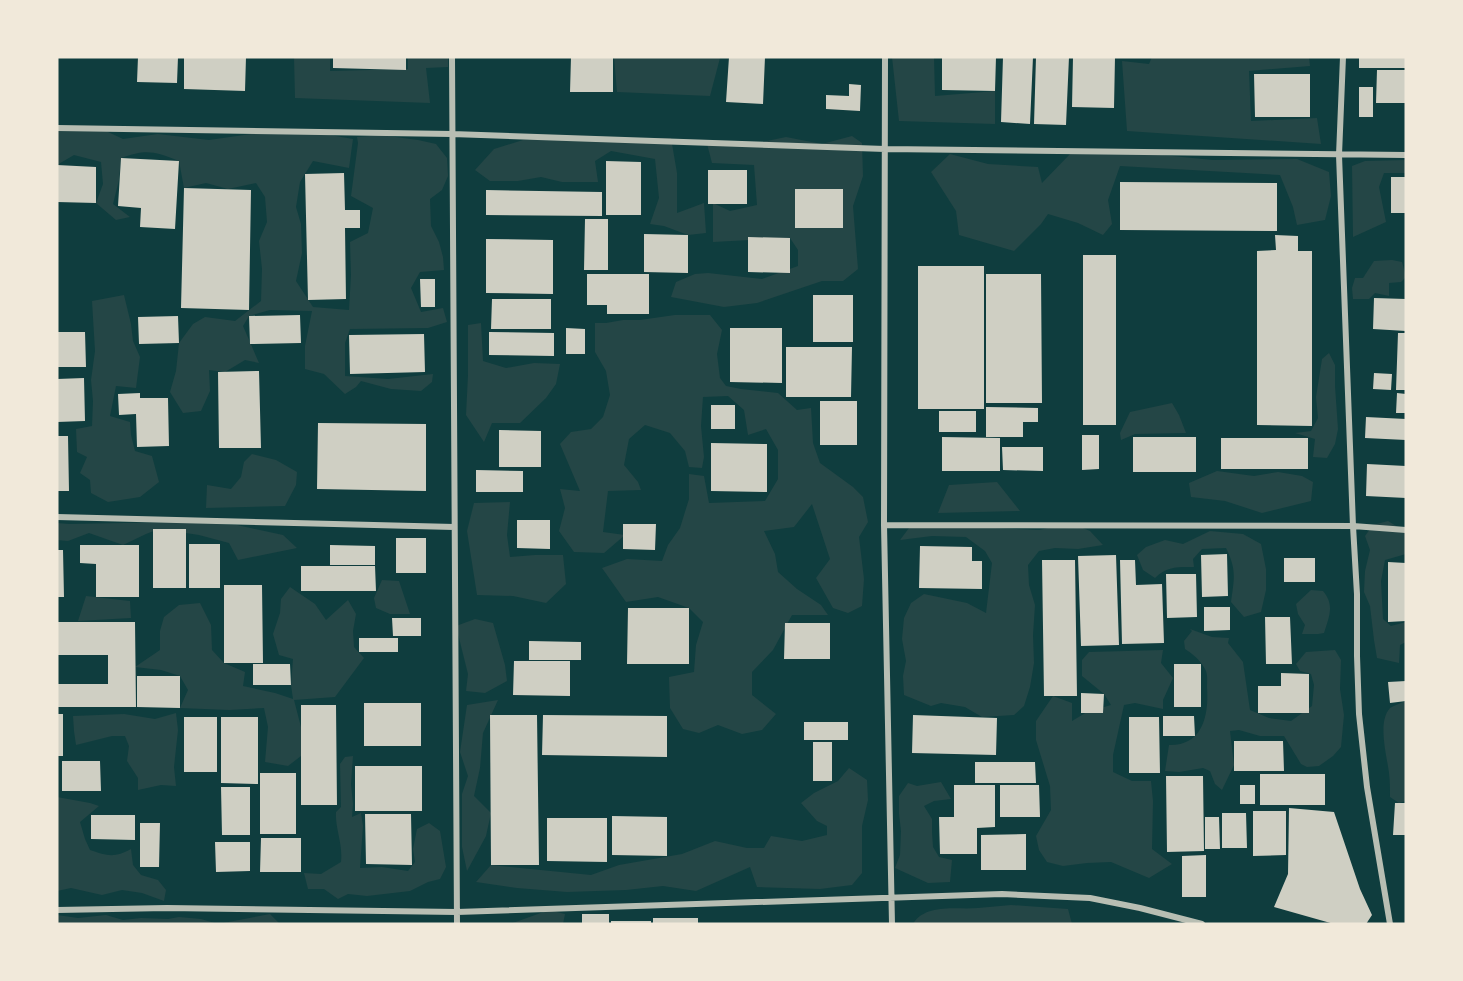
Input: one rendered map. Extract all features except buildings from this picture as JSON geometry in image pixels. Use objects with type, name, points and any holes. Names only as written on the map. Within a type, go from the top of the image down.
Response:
[{"type":"street","points":[[452,57],[457,924]]},
{"type":"street","points":[[885,57],[884,525],[892,924]]},
{"type":"street","points":[[1343,57],[1339,155],[1357,594],[1359,714],[1366,787],[1390,924]]},
{"type":"street","points":[[57,128],[452,134],[885,149],[1406,155]]},
{"type":"street","points":[[57,516],[454,527]]},
{"type":"street","points":[[884,525],[1353,525],[1406,530]]},
{"type":"street","points":[[57,910],[167,908],[457,912],[1002,894],[1090,898],[1202,924]]},
{"type":"shaded area","points":[[294,57],[330,57],[330,71],[408,69],[408,57],[448,57],[448,67],[426,68],[430,103],[295,98]]},
{"type":"shaded area","points":[[614,57],[720,58],[710,96],[617,92]]},
{"type":"shaded area","points":[[892,57],[934,57],[935,96],[995,91],[995,124],[899,121]]},
{"type":"shaded area","points":[[1152,57],[1309,57],[1310,66],[1249,71],[1251,121],[1317,118],[1321,144],[1127,131],[1122,61],[1149,64]]},
{"type":"shaded area","points":[[57,128],[106,131],[123,139],[158,134],[209,140],[257,133],[307,131],[353,139],[349,168],[313,161],[300,182],[296,207],[301,224],[302,253],[296,281],[313,307],[349,310],[350,242],[368,233],[373,208],[351,196],[357,137],[381,135],[436,144],[447,158],[448,176],[442,190],[430,199],[431,226],[439,242],[444,270],[420,272],[411,288],[421,312],[443,308],[447,322],[428,328],[350,329],[345,343],[345,376],[388,379],[433,374],[432,382],[421,391],[391,389],[361,381],[345,394],[324,374],[305,369],[305,346],[312,311],[270,310],[249,316],[243,326],[259,363],[245,360],[225,372],[209,370],[210,391],[201,411],[183,413],[170,392],[176,371],[179,343],[193,324],[205,317],[235,321],[261,301],[262,269],[259,241],[267,222],[265,197],[256,183],[228,189],[206,183],[184,188],[179,161],[156,153],[137,153],[121,158],[113,204],[130,217],[116,220],[96,203],[103,184],[101,162],[74,155],[57,165]]},
{"type":"shaded area","points":[[852,136],[862,143],[863,176],[853,206],[858,269],[843,281],[822,281],[757,303],[724,307],[671,297],[676,282],[695,274],[708,273],[762,279],[798,266],[798,250],[790,238],[713,242],[713,203],[730,211],[757,205],[754,165],[712,163],[706,140],[757,143],[786,137],[822,144]]},
{"type":"shaded area","points":[[671,138],[677,173],[677,213],[704,203],[706,233],[688,235],[664,226],[650,224],[659,198],[655,159],[611,151],[595,161],[598,182],[562,182],[541,177],[518,181],[490,181],[475,170],[494,149],[523,140]]},
{"type":"shaded area","points":[[1071,153],[1142,153],[1213,160],[1297,159],[1329,172],[1331,196],[1325,220],[1297,225],[1293,207],[1280,175],[1120,166],[1108,200],[1112,224],[1103,235],[1078,223],[1048,214],[1014,251],[959,235],[956,211],[931,172],[950,154],[988,164],[1038,167],[1042,183]]},
{"type":"shaded area","points":[[1406,160],[1406,173],[1384,173],[1379,187],[1386,222],[1353,237],[1352,166],[1365,161]]},
{"type":"shaded area","points":[[1374,261],[1402,262],[1406,277],[1401,282],[1389,283],[1389,296],[1375,293],[1369,299],[1353,299],[1352,288],[1355,278],[1363,278]]},
{"type":"shaded area","points":[[124,295],[133,341],[140,357],[136,388],[116,386],[110,416],[130,422],[135,451],[152,456],[159,482],[140,497],[108,502],[91,493],[90,480],[80,473],[87,457],[77,452],[76,429],[92,426],[91,380],[95,351],[92,301]]},
{"type":"shaded area","points":[[675,315],[710,315],[722,330],[717,354],[720,378],[726,386],[778,393],[797,410],[811,408],[813,443],[820,463],[863,497],[868,522],[859,537],[864,579],[862,606],[848,613],[833,608],[816,578],[830,559],[812,504],[794,527],[764,531],[775,554],[778,572],[797,589],[821,605],[828,615],[792,615],[773,650],[752,672],[752,695],[776,714],[762,730],[742,734],[718,725],[699,733],[683,729],[670,708],[669,677],[694,672],[696,645],[703,622],[689,608],[658,597],[626,602],[602,568],[627,559],[662,561],[668,545],[680,528],[689,499],[689,474],[704,476],[709,503],[765,501],[778,479],[778,450],[766,429],[748,435],[744,410],[728,396],[703,397],[701,426],[704,457],[702,468],[689,467],[685,451],[670,433],[645,425],[629,439],[624,465],[638,482],[641,490],[608,491],[603,532],[625,535],[604,553],[574,552],[559,531],[565,508],[560,489],[580,491],[560,444],[571,432],[591,429],[603,417],[610,395],[606,371],[595,352],[595,323]]},
{"type":"shaded area","points":[[481,323],[483,361],[506,368],[534,363],[560,364],[556,384],[546,398],[520,423],[492,423],[484,442],[466,415],[468,325]]},
{"type":"shaded area","points":[[1329,353],[1335,365],[1338,429],[1335,444],[1327,458],[1313,457],[1315,439],[1295,433],[1311,431],[1318,418],[1316,397],[1322,359]]},
{"type":"shaded area","points":[[1172,403],[1186,433],[1135,434],[1121,440],[1120,433],[1130,412]]},
{"type":"shaded area","points":[[252,454],[276,460],[297,472],[296,485],[285,506],[206,508],[207,485],[231,489],[241,477],[244,462]]},
{"type":"shaded area","points":[[1217,471],[1254,476],[1278,472],[1302,476],[1313,482],[1311,501],[1262,513],[1225,501],[1191,497],[1189,483]]},
{"type":"shaded area","points":[[997,482],[1020,511],[938,513],[949,485]]},
{"type":"shaded area","points":[[510,502],[507,535],[510,557],[563,555],[566,584],[546,603],[513,596],[477,595],[467,531],[474,503]]},
{"type":"shaded area","points":[[1388,521],[1406,532],[1406,554],[1385,560],[1381,581],[1383,619],[1391,626],[1406,622],[1406,642],[1400,645],[1399,663],[1377,658],[1370,606],[1364,592],[1365,571],[1370,550],[1365,536],[1373,525]]},
{"type":"shaded area","points":[[178,522],[237,525],[283,535],[297,548],[238,560],[229,543],[199,535],[159,529],[123,545],[89,533],[68,541],[57,540],[57,523]]},
{"type":"shaded area","points":[[1071,523],[1090,531],[1103,545],[1039,551],[1028,565],[1029,585],[1035,605],[1034,663],[1024,706],[1014,715],[982,717],[965,707],[941,703],[931,706],[904,695],[903,676],[906,661],[902,639],[904,618],[911,603],[924,594],[967,603],[986,613],[992,563],[985,551],[966,537],[932,536],[900,540],[909,528],[953,526],[1039,530]]},
{"type":"shaded area","points":[[1210,531],[1243,534],[1261,544],[1266,569],[1266,590],[1261,612],[1244,617],[1231,602],[1233,569],[1226,548],[1202,549],[1193,559],[1194,567],[1168,569],[1155,578],[1143,570],[1137,555],[1146,547],[1165,540],[1183,544]]},
{"type":"shaded area","points":[[382,580],[399,581],[410,614],[390,614],[376,608],[374,598]]},
{"type":"shaded area","points":[[290,587],[315,604],[326,620],[348,600],[356,614],[353,631],[354,647],[364,658],[335,697],[294,700],[301,727],[301,756],[288,766],[265,762],[268,727],[264,708],[229,710],[180,708],[188,690],[180,676],[161,670],[135,667],[160,650],[160,631],[164,617],[179,605],[200,603],[211,625],[212,650],[224,663],[245,672],[243,686],[293,699],[291,685],[293,659],[279,655],[273,634],[280,613],[281,599]]},
{"type":"shaded area","points":[[1311,590],[1323,591],[1329,601],[1330,611],[1324,633],[1302,634],[1305,625],[1298,614],[1296,604]]},
{"type":"shaded area","points":[[86,596],[130,601],[131,618],[78,621]]},
{"type":"shaded area","points":[[475,619],[493,623],[505,665],[507,681],[485,693],[466,691],[468,674],[456,626]]},
{"type":"shaded area","points":[[1190,629],[1212,637],[1229,638],[1228,643],[1243,662],[1250,710],[1269,718],[1291,721],[1312,706],[1314,685],[1311,674],[1300,671],[1296,664],[1306,652],[1335,650],[1341,660],[1340,689],[1344,715],[1341,747],[1319,766],[1307,767],[1301,764],[1284,736],[1260,736],[1239,730],[1230,731],[1234,765],[1222,790],[1215,784],[1210,771],[1203,768],[1179,772],[1165,771],[1169,745],[1190,740],[1202,727],[1207,708],[1206,671],[1199,660],[1185,649],[1184,641],[1192,631]]},
{"type":"shaded area","points":[[1163,650],[1161,663],[1173,678],[1163,700],[1163,709],[1135,703],[1124,705],[1113,755],[1113,772],[1132,781],[1151,781],[1152,849],[1172,864],[1149,878],[1111,862],[1063,866],[1047,862],[1039,850],[1036,836],[1051,810],[1050,786],[1036,740],[1036,721],[1053,696],[1072,703],[1072,721],[1087,712],[1111,705],[1104,694],[1082,676],[1082,660],[1089,652]]},
{"type":"shaded area","points":[[498,700],[483,733],[480,768],[474,796],[491,813],[486,836],[467,871],[462,847],[462,794],[468,776],[460,752],[467,705]]},
{"type":"shaded area","points":[[1406,702],[1406,801],[1399,803],[1390,797],[1383,730],[1386,714],[1390,708]]},
{"type":"shaded area","points":[[176,713],[178,730],[174,767],[176,786],[161,785],[138,790],[138,778],[127,761],[129,746],[125,736],[112,736],[76,745],[73,716],[124,714],[155,719]]},
{"type":"shaded area","points":[[353,756],[352,817],[361,813],[363,826],[360,868],[382,867],[408,871],[415,862],[413,849],[417,829],[429,823],[440,831],[446,867],[440,879],[410,891],[367,896],[348,894],[338,899],[324,889],[308,889],[304,873],[321,874],[341,862],[336,818],[336,812],[341,807],[340,764],[345,757]]},
{"type":"shaded area","points":[[849,768],[867,780],[868,800],[862,826],[862,873],[852,885],[820,889],[757,887],[750,867],[696,891],[663,886],[567,892],[476,882],[491,865],[591,875],[619,865],[682,854],[715,841],[747,848],[764,848],[771,836],[802,841],[827,835],[827,826],[817,821],[801,803],[814,793],[838,781]]},
{"type":"shaded area","points":[[941,782],[951,799],[934,801],[924,806],[932,819],[933,847],[939,857],[952,860],[950,882],[928,883],[895,868],[900,855],[899,796],[908,783],[917,786]]},
{"type":"shaded area","points":[[57,797],[99,806],[80,822],[90,850],[111,855],[131,849],[133,865],[141,875],[158,880],[166,890],[164,901],[142,893],[122,890],[102,895],[71,888],[57,891]]},
{"type":"shaded area","points":[[1011,905],[1068,909],[1072,924],[913,924],[919,917],[934,910]]},
{"type":"shaded area","points":[[549,910],[565,914],[563,924],[510,924]]},
{"type":"shaded area","points":[[270,914],[280,924],[218,924]]},
{"type":"shaded area","points":[[57,915],[78,918],[106,915],[123,920],[179,917],[201,919],[218,924],[57,924]]}]
